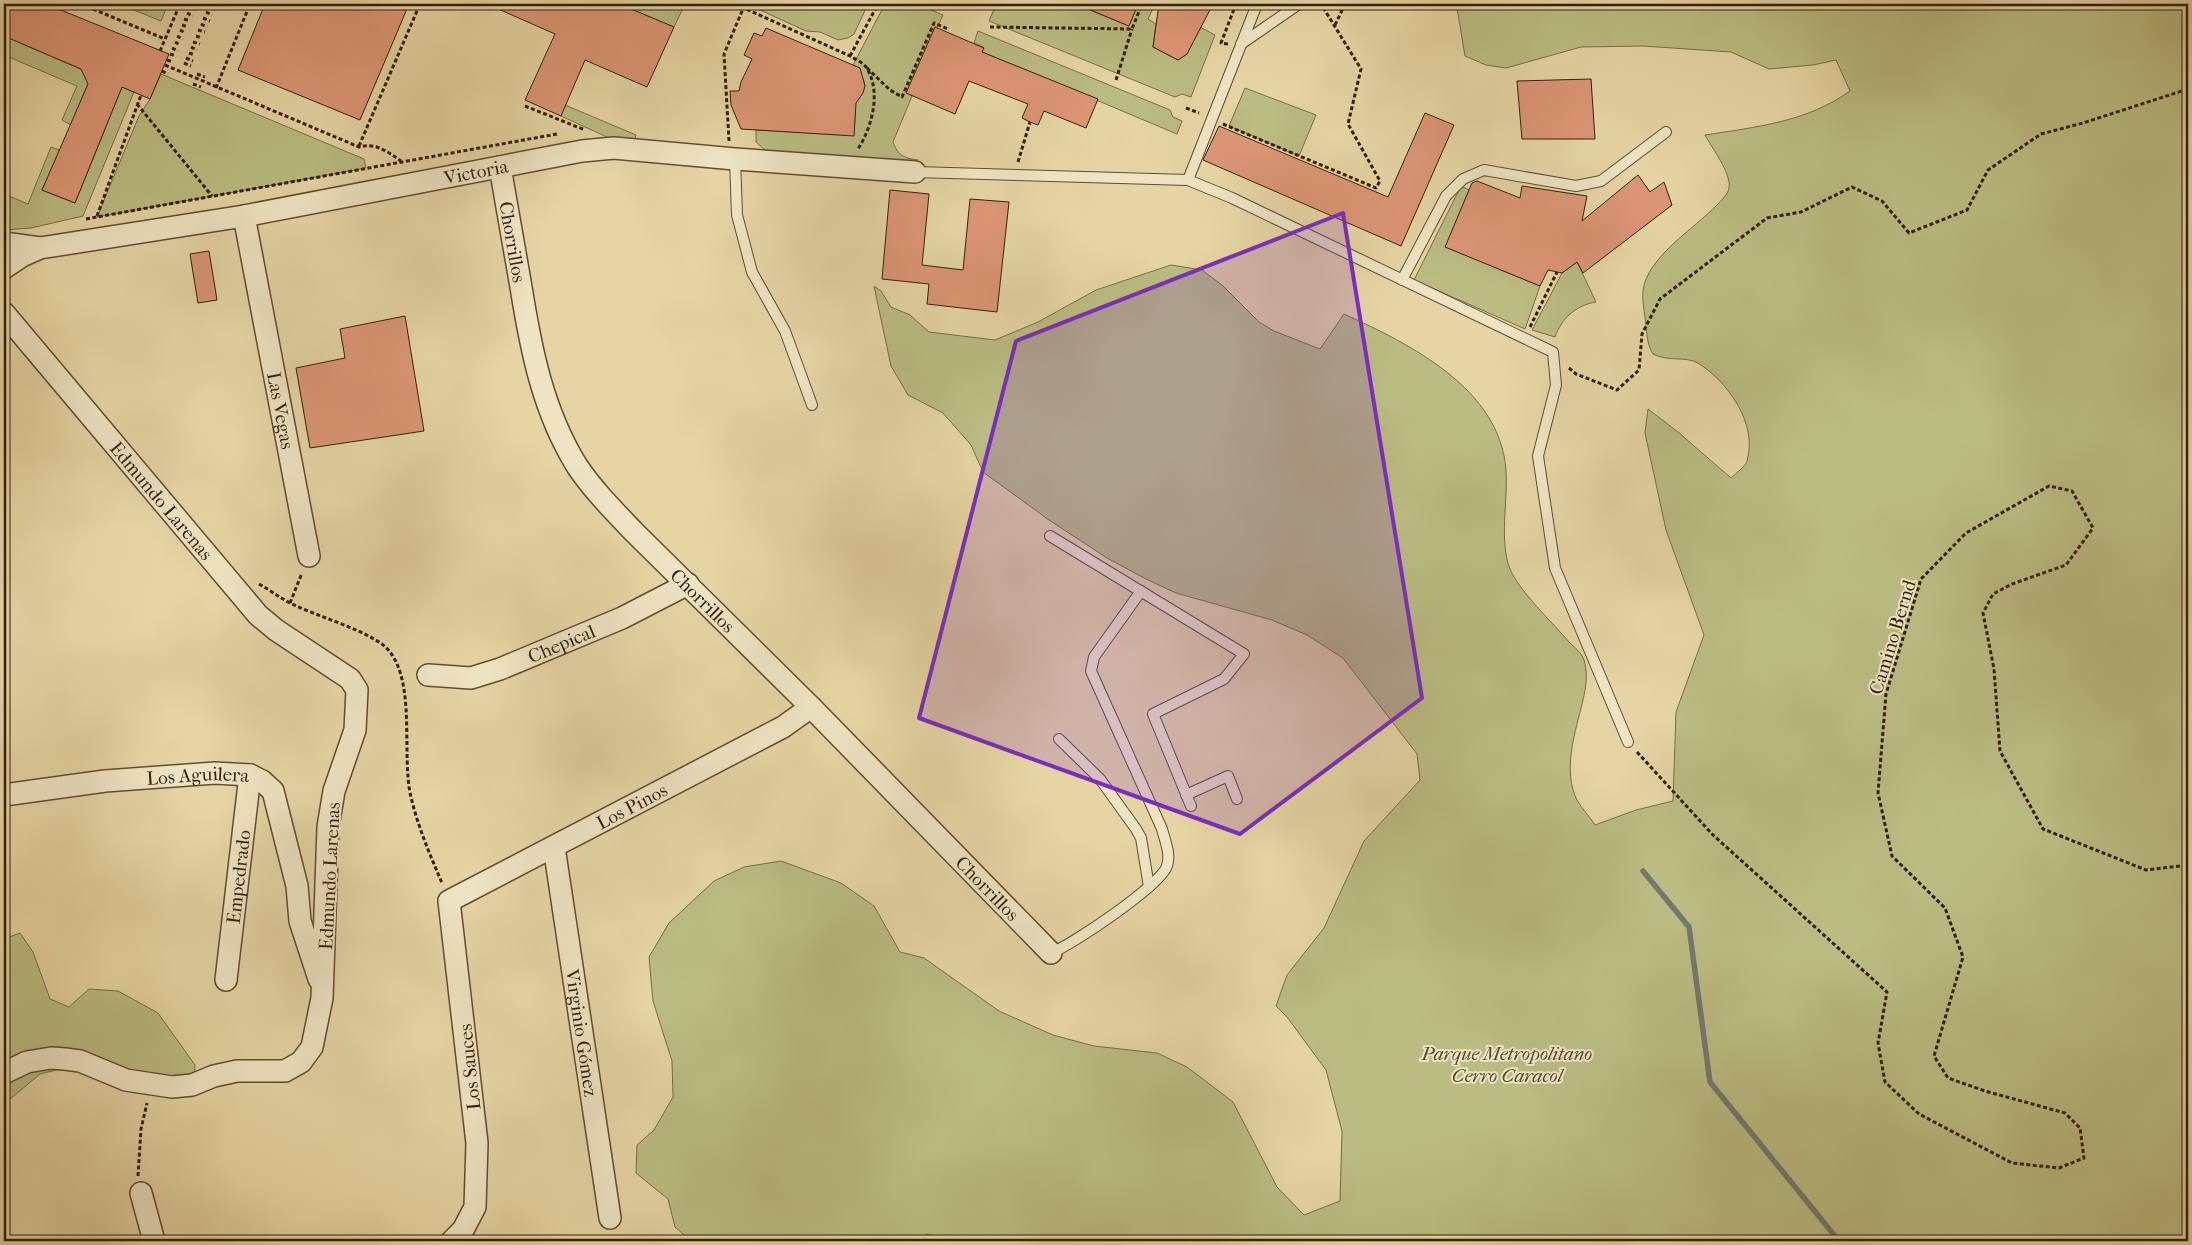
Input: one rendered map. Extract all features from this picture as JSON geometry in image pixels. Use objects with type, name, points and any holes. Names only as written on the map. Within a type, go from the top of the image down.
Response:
[{"type":"street","name":"Victoria","points":[[4,268],[22,256],[40,248],[244,216],[582,151],[614,148],[732,154],[915,172]]},
{"type":"street","name":"Chorrillos","points":[[500,167],[531,350],[550,412],[577,466],[591,485],[634,532],[811,707],[1052,953]]},
{"type":"street","name":"Las Vegas","points":[[244,216],[309,556]]},
{"type":"street","name":"Victoria","points":[[4,243],[40,248]]},
{"type":"street","name":"Edmundo Larenas","points":[[4,312],[258,615],[276,630],[350,678],[357,690],[356,730],[334,791],[328,827],[323,988],[312,1047],[301,1062],[285,1071],[237,1071],[214,1076],[192,1085],[172,1087],[153,1086],[126,1080],[80,1061],[65,1059],[51,1058],[27,1062],[4,1073]]},
{"type":"street","name":"Chepical","points":[[428,675],[471,678],[500,670],[622,618],[688,584]]},
{"type":"street","name":"Los Pinos","points":[[450,901],[783,727],[811,707]]},
{"type":"street","name":"Los Aguilera","points":[[4,796],[115,780],[215,774],[250,775],[262,781],[273,791],[297,886],[300,921],[323,988]]},
{"type":"street","name":"Empedrado","points":[[226,980],[250,775]]},
{"type":"street","name":"Virginio Gómez","points":[[554,847],[610,1218]]},
{"type":"street","name":"Los Sauces","points":[[450,901],[477,1143],[475,1207],[463,1238]]},
{"type":"street","points":[[142,1194],[154,1241]]},
{"type":"lane","points":[[1188,180],[1257,4]]},
{"type":"lane","points":[[1240,45],[1299,4]]},
{"type":"lane","points":[[1402,280],[1446,196],[1463,179],[1484,170],[1576,186],[1601,181],[1666,132]]},
{"type":"lane","points":[[732,154],[737,215],[752,272],[785,331],[812,405]]},
{"type":"lane","points":[[915,172],[1188,180],[1232,198],[1553,352],[1556,385],[1538,456],[1555,568],[1628,742]]},
{"type":"lane","points":[[1050,536],[1244,654],[1224,679],[1153,714],[1190,806]]},
{"type":"lane","points":[[1052,953],[1076,941],[1159,879],[1167,868],[1168,854],[1162,829],[1091,671],[1094,657],[1141,591]]},
{"type":"lane","points":[[1059,739],[1100,779],[1136,829],[1141,838],[1149,886]]},
{"type":"lane","points":[[1186,795],[1228,776],[1237,799]]},
{"type":"path","points":[[82,4],[165,39]]},
{"type":"path","points":[[160,51],[180,4]]},
{"type":"path","points":[[216,88],[250,4]]},
{"type":"path","points":[[359,147],[420,4]]},
{"type":"path","points":[[735,4],[744,6],[850,56],[865,66],[877,80],[902,97],[934,23],[948,29]]},
{"type":"path","points":[[850,56],[878,4]]},
{"type":"path","points":[[1116,80],[1142,4]]},
{"type":"path","points":[[1236,4],[1221,43],[1240,45]]},
{"type":"path","points":[[1186,108],[1376,188],[1380,181],[1348,124],[1361,68],[1321,4]]},
{"type":"path","points":[[1335,26],[1345,4]]},
{"type":"path","points":[[208,6],[215,9]]},
{"type":"path","points":[[732,154],[724,54],[744,6]]},
{"type":"path","points":[[189,7],[195,10]]},
{"type":"path","points":[[206,12],[212,15]]},
{"type":"path","points":[[187,13],[193,16]]},
{"type":"path","points":[[203,18],[210,21]]},
{"type":"path","points":[[184,19],[190,21]]},
{"type":"path","points":[[201,24],[207,26]]},
{"type":"path","points":[[182,25],[188,27]]},
{"type":"path","points":[[990,28],[1132,29]]},
{"type":"path","points":[[180,30],[185,33]]},
{"type":"path","points":[[198,30],[205,32]]},
{"type":"path","points":[[177,36],[183,39]]},
{"type":"path","points":[[196,36],[202,38]]},
{"type":"path","points":[[174,42],[180,44]]},
{"type":"path","points":[[193,42],[200,44]]},
{"type":"path","points":[[191,47],[197,50]]},
{"type":"path","points":[[172,48],[178,51]]},
{"type":"path","points":[[189,53],[195,55]]},
{"type":"path","points":[[170,54],[176,56]]},
{"type":"path","points":[[186,58],[193,61]]},
{"type":"path","points":[[167,60],[173,62]]},
{"type":"path","points":[[184,63],[191,66]]},
{"type":"path","points":[[165,66],[359,147],[368,144],[387,151],[402,161]]},
{"type":"path","points":[[854,156],[871,120],[874,103],[871,78],[865,66]]},
{"type":"path","points":[[162,71],[168,74]]},
{"type":"path","points":[[197,74],[205,77]]},
{"type":"path","points":[[193,84],[201,87]]},
{"type":"path","points":[[1553,352],[1576,374],[1617,390],[1638,370],[1642,334],[1660,299],[1767,218],[1801,212],[1852,187],[1882,201],[1909,233],[1967,210],[1988,170],[2041,134],[2083,123],[2188,89]]},
{"type":"path","points":[[97,217],[141,95]]},
{"type":"path","points":[[137,104],[212,196]]},
{"type":"path","points":[[525,106],[588,131]]},
{"type":"path","points":[[1018,163],[1030,122]]},
{"type":"path","points":[[1532,321],[1557,272]]},
{"type":"path","name":"Camino Bernd","points":[[1628,742],[1713,835],[1887,992],[1878,1043],[1885,1082],[1919,1114],[2012,1163],[2059,1168],[2084,1158],[2080,1128],[2064,1112],[1985,1091],[1948,1078],[1934,1056],[1963,957],[1945,908],[1892,856],[1878,793],[1886,694],[1922,579],[1966,533],[2049,486],[2072,491],[2093,528],[2066,565],[2012,584],[1993,594],[1983,612],[1994,669],[2000,751],[2043,829],[2146,870],[2188,865]]},
{"type":"path","points":[[290,603],[309,556]]},
{"type":"path","points":[[142,1194],[138,1177],[141,1129],[153,1086]]},
{"type":"highlighted area","points":[[1343,213],[1422,698],[1240,834],[919,718],[1016,341]]},
{"type":"green space","points":[[119,4],[168,4],[161,21]]},
{"type":"green space","points":[[619,4],[685,4],[674,27]]},
{"type":"green space","points":[[747,4],[868,4],[854,34],[848,38],[838,40],[820,32],[806,31]]},
{"type":"green space","points":[[885,4],[917,4],[943,15],[937,28],[935,27],[907,93],[912,96],[893,142],[902,156],[918,160],[850,162],[765,150],[756,142],[756,130],[854,135],[855,115],[843,109],[858,100],[865,86],[863,78],[858,73],[861,69],[853,65]]},
{"type":"green space","points":[[996,4],[1075,4],[1129,26],[1138,4],[1155,4],[1148,19],[1156,24],[1153,47],[1178,60],[1187,54],[1200,27],[1215,35],[1191,97],[1182,94],[1175,97],[989,21]]},
{"type":"green space","name":"Parque Metropolitano Cerro Caracol","points":[[1461,4],[2188,4],[2188,1241],[956,1241],[926,1234],[923,1241],[691,1241],[675,1227],[668,1199],[636,1173],[637,1145],[654,1130],[673,1097],[672,1061],[653,1001],[649,957],[669,923],[714,881],[744,867],[781,861],[841,883],[874,906],[900,952],[924,958],[999,1011],[1053,1035],[1094,1046],[1157,1053],[1187,1067],[1233,1102],[1277,1187],[1304,1215],[1340,1201],[1342,1131],[1326,1070],[1287,1017],[1276,1006],[1287,975],[1324,928],[1364,841],[1420,780],[1417,754],[1343,658],[1307,635],[1272,620],[1176,593],[1146,579],[1107,558],[1049,520],[983,472],[971,445],[943,413],[908,395],[891,366],[874,286],[881,291],[891,307],[910,315],[929,332],[995,340],[1038,322],[1096,290],[1171,265],[1202,270],[1223,286],[1259,322],[1274,331],[1320,349],[1344,314],[1423,355],[1448,373],[1470,393],[1488,416],[1500,442],[1506,471],[1504,534],[1510,569],[1514,578],[1528,597],[1583,657],[1586,684],[1573,742],[1570,766],[1573,789],[1577,800],[1595,825],[1636,810],[1673,801],[1676,712],[1704,635],[1666,530],[1645,433],[1648,409],[1731,478],[1746,463],[1749,447],[1748,433],[1738,405],[1720,381],[1698,363],[1665,358],[1653,354],[1647,336],[1643,291],[1646,279],[1662,255],[1708,214],[1728,192],[1729,181],[1727,175],[1705,135],[1780,122],[1816,110],[1850,91],[1836,60],[1813,65],[1769,69],[1731,52],[1643,46],[1581,47],[1506,68],[1486,65],[1465,56],[1457,8]]},
{"type":"green space","points":[[978,31],[1170,110],[1173,117],[1182,121],[1177,134],[982,52],[983,47],[974,43]]},
{"type":"green space","points":[[4,36],[92,74],[71,125],[62,120],[77,86],[4,55]]},
{"type":"green space","points":[[161,74],[364,159],[366,168],[97,217],[139,116],[150,99]]},
{"type":"green space","points":[[122,87],[134,92],[83,216],[31,228],[4,230],[4,194],[28,204],[51,147],[60,150],[42,190],[75,203]]},
{"type":"green space","points":[[1245,88],[1316,115],[1299,156],[1229,126]]},
{"type":"green space","points":[[565,105],[636,135],[634,141],[609,138],[561,116]]},
{"type":"green space","points":[[1461,186],[1469,190],[1446,247],[1540,286],[1525,329],[1414,280]]},
{"type":"green space","points":[[1577,262],[1596,302],[1582,306],[1570,314],[1561,324],[1555,337],[1532,330],[1562,273]]},
{"type":"green space","points":[[20,933],[33,952],[50,999],[69,1007],[89,989],[118,991],[158,1013],[195,1065],[194,1093],[72,1066],[40,1074],[4,1102],[4,939]]},
{"type":"building","points":[[4,4],[46,4],[169,54],[150,99],[122,87],[75,203],[42,190],[88,84],[81,69],[4,36]]},
{"type":"building","points":[[265,4],[409,4],[360,120],[238,70]]},
{"type":"building","points":[[487,4],[619,4],[674,27],[647,87],[585,60],[561,116],[525,100],[555,34]]},
{"type":"building","points":[[1076,4],[1138,4],[1129,26]]},
{"type":"building","points":[[1159,4],[1213,4],[1187,54],[1178,60],[1153,47]]},
{"type":"building","points":[[935,27],[984,48],[982,52],[1098,99],[1086,128],[1044,111],[1038,125],[1030,122],[1022,118],[1028,104],[969,81],[955,114],[906,93]]},
{"type":"building","points":[[766,28],[860,68],[865,86],[863,93],[856,103],[854,136],[741,129],[731,105],[730,91],[739,91],[741,82],[752,59],[744,55],[754,33],[762,36]]},
{"type":"building","points":[[1591,79],[1595,139],[1522,139],[1517,81]]},
{"type":"building","points":[[1425,113],[1454,125],[1401,246],[1203,160],[1219,126],[1388,197]]},
{"type":"building","points":[[1638,175],[1650,192],[1664,182],[1672,205],[1583,273],[1577,262],[1562,273],[1548,270],[1540,286],[1445,247],[1472,183],[1477,181],[1520,198],[1522,186],[1587,196],[1582,221]]},
{"type":"building","points":[[890,190],[929,194],[922,265],[963,270],[970,199],[1009,202],[997,312],[927,304],[929,284],[882,279]]},
{"type":"building","points":[[209,251],[217,300],[198,303],[190,254]]},
{"type":"building","points":[[405,316],[424,431],[310,448],[296,368],[345,358],[340,329]]},
{"type":"waterway","points":[[1643,871],[1689,927],[1710,1082],[1839,1241]]}]
